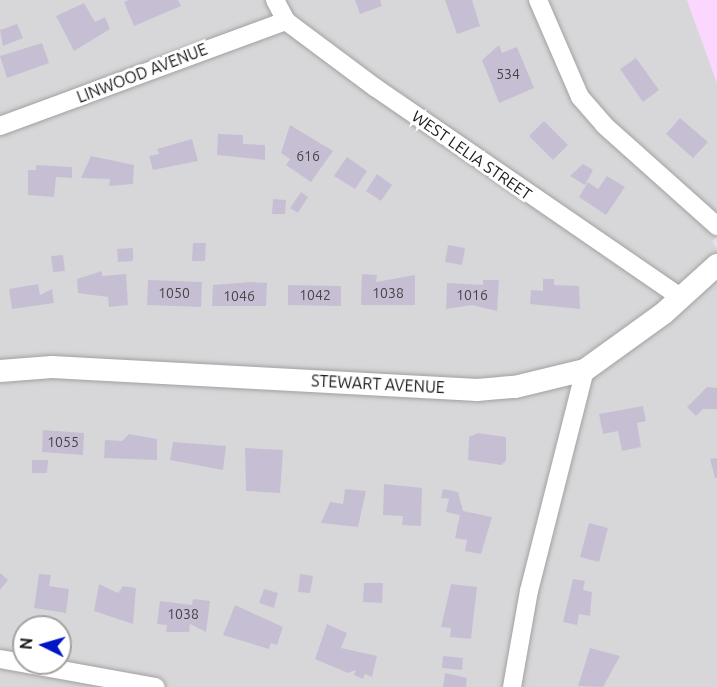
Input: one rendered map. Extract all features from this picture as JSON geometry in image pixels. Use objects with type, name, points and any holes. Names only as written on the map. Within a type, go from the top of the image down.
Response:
[{"type":"street","name":"WEST LELIA STREET","points":[[275,0],[286,21],[682,298]]},
{"type":"street","points":[[538,0],[580,96],[604,124],[717,225]]},
{"type":"street","name":"LINWOOD AVENUE","points":[[0,126],[286,21]]},
{"type":"street","name":"STEWART AVENUE","points":[[0,371],[51,367],[477,390],[585,370],[682,298],[717,265]]},
{"type":"street","points":[[512,687],[529,591],[585,370]]},
{"type":"street","points":[[0,659],[156,687]]},
{"type":"shaded area","points":[[0,0],[687,0],[717,83],[717,236],[712,241],[717,249],[717,687],[0,687]]},
{"type":"shaded area","points":[[687,0],[717,0],[717,83]]},
{"type":"building","points":[[128,0],[178,0],[181,6],[134,26],[124,2]]},
{"type":"building","points":[[355,0],[380,0],[382,6],[360,14]]},
{"type":"building","points":[[445,0],[472,0],[480,26],[457,34]]},
{"type":"building","points":[[84,3],[95,22],[105,17],[110,29],[74,51],[56,16]]},
{"type":"building","points":[[17,24],[23,38],[3,46],[0,30]]},
{"type":"building","points":[[42,43],[49,63],[7,78],[0,56]]},
{"type":"building","points":[[499,45],[502,53],[517,47],[534,88],[499,103],[482,60]]},
{"type":"building","points":[[636,58],[659,90],[643,102],[620,69]]},
{"type":"building","points":[[680,118],[708,142],[693,158],[666,134]]},
{"type":"building","points":[[544,121],[568,145],[553,160],[529,136]]},
{"type":"building","points":[[290,125],[333,151],[311,182],[286,165],[290,159],[281,153]]},
{"type":"building","points":[[218,134],[243,135],[243,144],[265,145],[265,160],[217,155]]},
{"type":"building","points":[[192,139],[198,161],[153,170],[149,156],[159,154],[157,149]]},
{"type":"building","points":[[91,156],[134,165],[133,184],[109,186],[110,179],[81,178]]},
{"type":"building","points":[[347,157],[367,171],[355,189],[334,176]]},
{"type":"building","points":[[583,164],[593,170],[585,185],[570,176]]},
{"type":"building","points":[[36,165],[72,167],[72,178],[56,177],[54,197],[28,195],[28,170],[36,170]]},
{"type":"building","points":[[377,174],[392,185],[381,201],[366,191]]},
{"type":"building","points":[[607,176],[625,187],[606,215],[579,197],[588,182],[598,189]]},
{"type":"building","points":[[301,192],[308,197],[298,213],[290,208]]},
{"type":"building","points":[[273,199],[286,200],[285,214],[272,214]]},
{"type":"building","points":[[193,243],[206,243],[205,261],[192,261]]},
{"type":"building","points":[[448,245],[465,248],[462,265],[445,262]]},
{"type":"building","points":[[133,248],[133,261],[118,262],[117,249]]},
{"type":"building","points":[[63,255],[65,271],[53,272],[51,256]]},
{"type":"building","points":[[102,271],[102,276],[126,274],[128,305],[109,307],[108,297],[78,293],[77,279]]},
{"type":"building","points":[[362,274],[377,275],[376,282],[415,275],[415,305],[361,305]]},
{"type":"building","points":[[543,279],[554,279],[554,285],[579,286],[580,309],[530,304],[531,290],[543,291]]},
{"type":"building","points":[[148,280],[202,282],[201,307],[147,305]]},
{"type":"building","points":[[483,280],[499,280],[497,311],[472,305],[446,309],[447,283],[483,285]]},
{"type":"building","points":[[267,283],[266,306],[212,306],[213,285]]},
{"type":"building","points":[[38,284],[40,295],[52,289],[54,303],[12,309],[9,289]]},
{"type":"building","points":[[288,285],[341,286],[341,306],[288,305]]},
{"type":"building","points":[[707,387],[717,388],[717,409],[703,409],[696,416],[687,407]]},
{"type":"building","points":[[643,406],[646,421],[637,423],[641,447],[622,451],[618,431],[603,434],[599,414]]},
{"type":"building","points":[[43,430],[84,433],[83,455],[42,452]]},
{"type":"building","points":[[478,433],[506,437],[506,461],[501,465],[468,460],[469,437]]},
{"type":"building","points":[[129,434],[157,439],[157,460],[104,458],[105,440],[122,441]]},
{"type":"building","points":[[173,442],[226,446],[223,470],[170,460]]},
{"type":"building","points":[[245,448],[283,450],[280,493],[246,491]]},
{"type":"building","points":[[717,458],[717,478],[715,478],[710,459]]},
{"type":"building","points":[[32,460],[48,460],[47,473],[32,473]]},
{"type":"building","points":[[384,484],[422,488],[421,526],[402,525],[403,516],[383,515]]},
{"type":"building","points":[[345,489],[366,491],[358,527],[321,523],[330,502],[343,504]]},
{"type":"building","points":[[443,489],[458,492],[463,511],[492,517],[481,554],[465,551],[467,540],[455,538],[460,515],[446,512],[449,499],[441,498]]},
{"type":"building","points":[[589,523],[608,528],[599,562],[580,557]]},
{"type":"building","points":[[0,573],[8,580],[0,590]]},
{"type":"building","points":[[39,574],[51,575],[49,586],[69,589],[66,613],[34,608]]},
{"type":"building","points":[[300,574],[313,576],[310,593],[298,592]]},
{"type":"building","points":[[573,579],[585,581],[583,590],[592,592],[590,616],[579,614],[577,625],[563,622]]},
{"type":"building","points":[[364,583],[383,583],[382,603],[363,602]]},
{"type":"building","points":[[99,584],[118,593],[123,586],[136,588],[133,624],[94,611]]},
{"type":"building","points":[[451,584],[477,587],[471,639],[450,637],[451,628],[441,627]]},
{"type":"building","points":[[264,589],[278,593],[274,608],[259,603]]},
{"type":"building","points":[[193,599],[210,601],[206,632],[190,624],[189,632],[166,632],[167,625],[157,624],[160,601],[192,605]]},
{"type":"building","points":[[235,605],[283,627],[277,645],[271,643],[269,649],[223,635]]},
{"type":"building","points":[[327,624],[347,633],[341,648],[377,656],[372,677],[365,674],[363,679],[354,675],[356,670],[348,673],[315,659]]},
{"type":"building","points":[[590,648],[620,656],[603,687],[578,686]]},
{"type":"building","points":[[443,656],[463,658],[462,670],[442,668]]},
{"type":"building","points":[[445,673],[467,678],[466,687],[443,687]]}]
